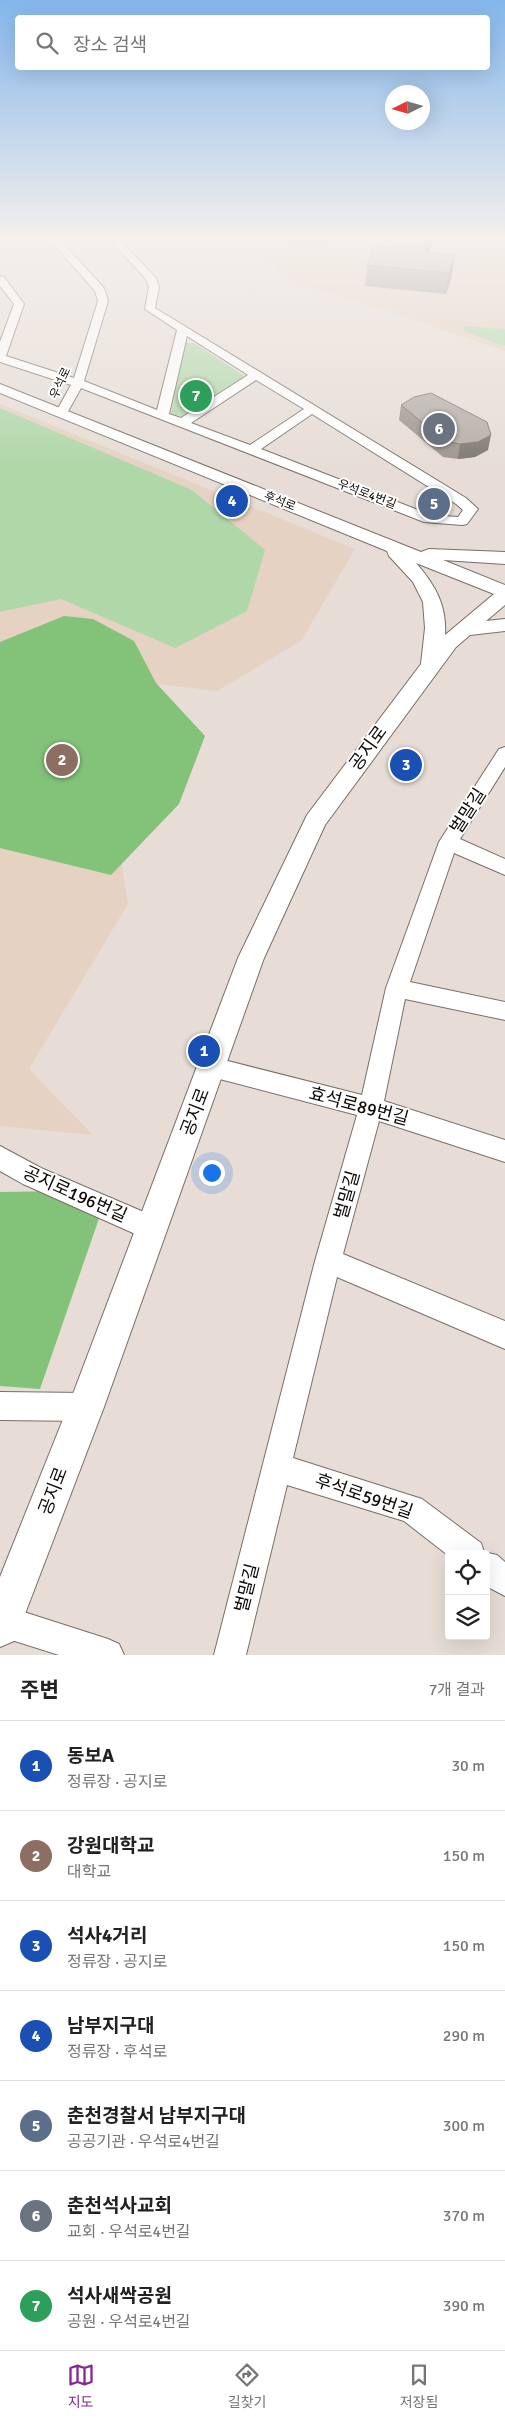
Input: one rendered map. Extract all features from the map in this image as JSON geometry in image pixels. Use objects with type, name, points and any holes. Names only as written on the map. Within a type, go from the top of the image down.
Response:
[{"type":"street","points":[[0,357],[15,314]]},
{"type":"street","name":"우석로","points":[[62,412],[78,383],[99,314]]},
{"type":"street","name":"우석로4번길","points":[[0,357],[78,383],[429,519],[462,521],[471,509],[313,408],[159,314]]},
{"type":"street","points":[[162,416],[182,328]]},
{"type":"street","points":[[182,423],[258,374]]},
{"type":"street","name":"후석로","points":[[0,388],[505,593]]},
{"type":"street","points":[[252,450],[313,408]]},
{"type":"street","points":[[387,544],[415,571],[428,592],[436,611],[437,625],[431,666]]},
{"type":"street","points":[[410,553],[505,558]]},
{"type":"street","name":"공지로","points":[[1,1624],[86,1407],[251,958],[315,821],[449,642],[505,593]]},
{"type":"street","points":[[465,629],[505,625]]},
{"type":"street","name":"벌말길","points":[[230,1655],[328,1261],[371,1108],[397,988],[448,842],[502,765]]},
{"type":"street","points":[[448,842],[505,867]]},
{"type":"street","points":[[397,988],[505,1010]]},
{"type":"street","name":"효석로89번길","points":[[212,1067],[371,1108],[505,1151]]},
{"type":"street","name":"공지로196번길","points":[[0,1158],[32,1176],[151,1228]]},
{"type":"street","points":[[328,1261],[493,1328],[505,1336]]},
{"type":"street","points":[[0,1406],[86,1407]]},
{"type":"street","name":"후석로59번길","points":[[276,1467],[412,1509],[465,1550]]},
{"type":"street","points":[[490,1569],[505,1581]]},
{"type":"street","points":[[1,1624],[108,1655]]},
{"type":"shaded area","points":[[398,314],[505,314],[505,351]]},
{"type":"shaded area","points":[[0,404],[355,549],[301,641],[217,691],[133,681],[116,830],[128,904],[29,1069],[93,1135],[0,1126]]},
{"type":"green space","points":[[464,326],[505,329],[505,346],[465,332]]},
{"type":"green space","points":[[184,343],[194,343],[246,377],[186,417],[171,414]]},
{"type":"green space","points":[[0,408],[192,490],[265,550],[247,611],[175,648],[61,599],[0,612]]},
{"type":"green space","points":[[64,616],[93,619],[134,641],[156,683],[205,736],[179,804],[111,875],[0,848],[0,642]]},
{"type":"green space","points":[[66,1191],[104,1204],[40,1389],[0,1386],[0,1192]]},
{"type":"building","points":[[431,393],[487,422],[491,435],[478,442],[460,444],[445,441],[401,405],[414,397]]},
{"type":"place","name":"석사새싹공원","points":[[196,396]]},
{"type":"place","name":"춘천석사교회","points":[[439,429]]},
{"type":"place","name":"남부지구대","points":[[232,501]]},
{"type":"place","name":"춘천경찰서 남부지구대","points":[[434,504]]},
{"type":"place","name":"강원대학교","points":[[62,760]]},
{"type":"place","name":"석사4거리","points":[[406,765]]},
{"type":"place","name":"동보A","points":[[204,1051]]}]
